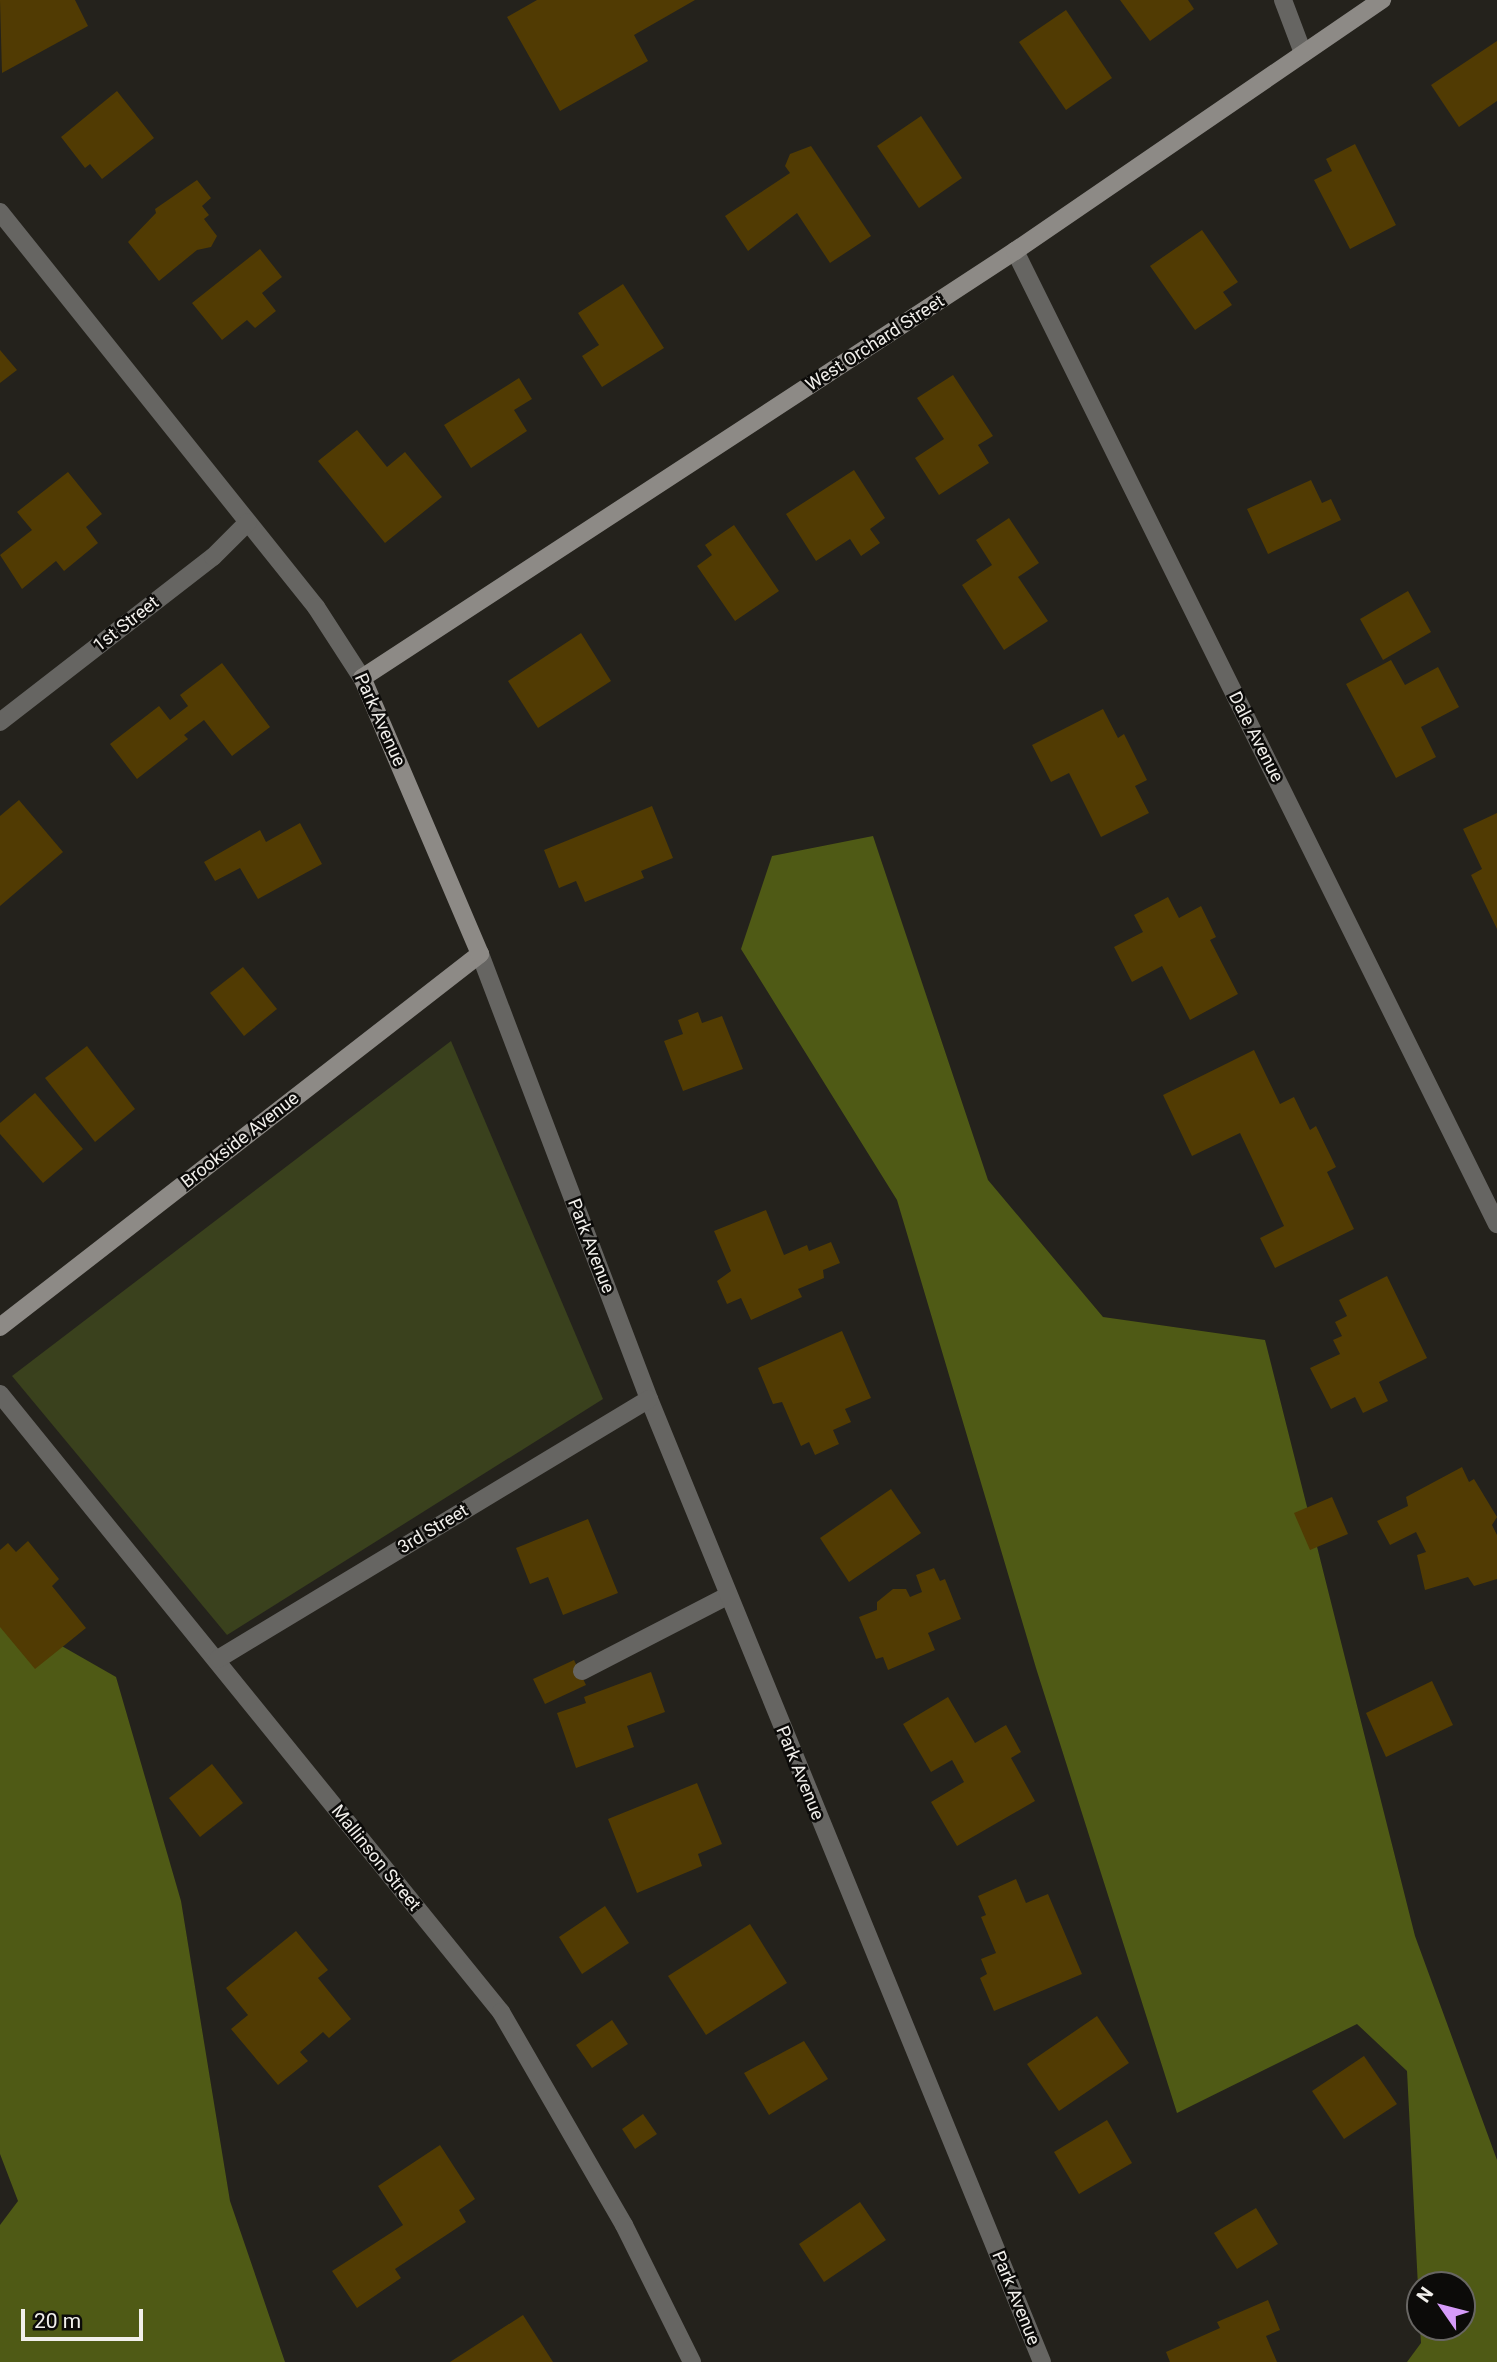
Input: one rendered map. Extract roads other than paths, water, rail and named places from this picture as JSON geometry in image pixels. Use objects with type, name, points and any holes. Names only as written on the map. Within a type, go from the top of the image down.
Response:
[{"type":"main road","name":"West Orchard Street","points":[[362,678],[1015,251],[1382,0]]},
{"type":"main road","name":"Park Avenue","points":[[362,678],[480,954]]},
{"type":"main road","name":"Brookside Avenue","points":[[0,1327],[480,954]]},
{"type":"street","points":[[1283,0],[1303,53]]},
{"type":"street","name":"Park Avenue","points":[[0,212],[316,607],[362,678]]},
{"type":"street","name":"Dale Avenue","points":[[1015,251],[1497,1224]]},
{"type":"street","name":"1st Street","points":[[0,722],[213,557],[248,522]]},
{"type":"street","name":"Park Avenue","points":[[480,954],[649,1399],[1042,2362]]},
{"type":"street","name":"Mallinson Street","points":[[0,1394],[218,1658],[281,1744],[501,2012],[624,2225],[692,2362]]},
{"type":"street","name":"3rd Street","points":[[218,1658],[649,1399]]},
{"type":"street","points":[[582,1671],[729,1595]]}]
